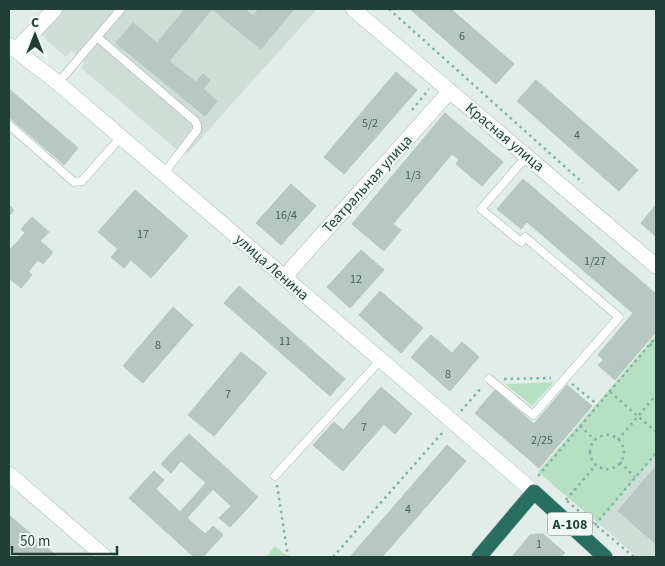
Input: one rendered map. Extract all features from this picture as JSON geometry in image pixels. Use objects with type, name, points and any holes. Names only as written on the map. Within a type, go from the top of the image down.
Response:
[{"type":"highway","points":[[479,557],[538,486]]},
{"type":"highway","name":"А-108","points":[[538,486],[605,557]]},
{"type":"street","points":[[12,48],[54,9]]},
{"type":"street","name":"Красная улица","points":[[353,9],[656,266]]},
{"type":"street","name":"улица Ленина","points":[[12,48],[58,83],[452,421],[538,486]]},
{"type":"street","name":"Театральная улица","points":[[285,278],[450,91]]},
{"type":"street","points":[[9,474],[105,557]]},
{"type":"lane","points":[[58,83],[121,9]]},
{"type":"lane","points":[[97,37],[198,125],[197,130],[164,173]]},
{"type":"lane","points":[[9,125],[74,182],[82,181],[121,138]]},
{"type":"lane","points":[[489,379],[533,415],[619,317],[525,237],[521,242],[481,209],[526,156]]},
{"type":"lane","points":[[275,476],[376,365]]},
{"type":"path","points":[[389,9],[584,185]]},
{"type":"path","points":[[538,486],[538,476],[656,337]]},
{"type":"path","points":[[650,344],[656,349]]},
{"type":"path","points":[[334,557],[489,379],[566,378],[598,405]]},
{"type":"path","points":[[610,392],[656,432]]},
{"type":"path","points":[[618,440],[656,395]]},
{"type":"path","points":[[580,426],[595,440]]},
{"type":"path","points":[[607,435],[613,436],[618,440],[622,444],[623,450],[620,462],[615,467],[608,469],[596,465],[590,453],[591,446],[595,440],[607,435]]},
{"type":"path","points":[[595,525],[656,453]]},
{"type":"path","points":[[620,462],[636,477]]},
{"type":"path","points":[[566,500],[596,465]]},
{"type":"path","points":[[275,476],[288,557]]},
{"type":"path","points":[[560,495],[634,557]]},
{"type":"shaded area","points":[[63,9],[317,9],[188,153],[180,145],[176,149],[81,68],[84,62],[71,51],[66,57],[41,35]]},
{"type":"shaded area","points":[[656,456],[656,557],[637,557],[598,523]]},
{"type":"green space","points":[[656,335],[656,456],[598,523],[538,472]]},
{"type":"green space","points":[[554,382],[532,406],[505,384]]},
{"type":"green space","points":[[275,546],[287,556],[287,557],[266,557]]},
{"type":"building","points":[[185,9],[212,9],[169,61],[196,82],[203,74],[210,80],[203,89],[217,101],[205,116],[116,43],[133,23],[157,43]]},
{"type":"building","points":[[212,9],[244,9],[253,16],[259,9],[294,9],[261,49]]},
{"type":"building","points":[[410,9],[451,9],[514,64],[496,84]]},
{"type":"building","points":[[396,72],[417,90],[344,174],[324,157]]},
{"type":"building","points":[[536,80],[638,170],[619,191],[517,101]]},
{"type":"building","points":[[9,89],[78,148],[64,165],[9,117]]},
{"type":"building","points":[[445,113],[503,162],[482,186],[456,164],[459,160],[452,154],[393,224],[401,230],[384,251],[352,224]]},
{"type":"building","points":[[523,179],[656,294],[656,332],[625,368],[603,349],[633,313],[527,222],[521,229],[497,209]]},
{"type":"building","points":[[291,184],[316,206],[281,245],[256,223]]},
{"type":"building","points":[[135,190],[188,236],[151,278],[131,260],[124,268],[111,257],[118,249],[98,232]]},
{"type":"building","points":[[9,205],[14,210],[9,216]]},
{"type":"building","points":[[656,205],[656,237],[641,223]]},
{"type":"building","points":[[32,217],[49,232],[40,241],[53,252],[43,264],[38,260],[28,272],[32,275],[21,288],[9,278],[9,251],[25,233],[21,229]]},
{"type":"building","points":[[361,250],[384,270],[350,308],[327,287]]},
{"type":"building","points":[[239,286],[345,379],[330,396],[224,303]]},
{"type":"building","points":[[380,291],[423,328],[401,353],[359,315]]},
{"type":"building","points":[[173,307],[193,325],[143,383],[123,366]]},
{"type":"building","points":[[431,335],[452,353],[462,342],[479,357],[450,391],[411,357]]},
{"type":"building","points":[[603,349],[625,368],[615,380],[598,365],[603,360],[598,355]]},
{"type":"building","points":[[241,352],[267,373],[214,436],[188,415]]},
{"type":"building","points":[[567,385],[592,406],[539,468],[475,413],[495,390],[534,424]]},
{"type":"building","points":[[381,387],[412,414],[395,434],[384,424],[343,471],[313,445],[334,422],[343,430]]},
{"type":"building","points":[[189,434],[258,497],[230,527],[219,518],[231,506],[213,489],[187,518],[205,534],[213,526],[223,535],[203,557],[194,557],[129,498],[154,471],[164,480],[156,489],[180,512],[206,483],[181,461],[171,473],[161,464]]},
{"type":"building","points":[[447,445],[466,461],[382,557],[350,557]]},
{"type":"building","points":[[656,466],[656,544],[618,511]]},
{"type":"building","points":[[9,515],[58,557],[21,557],[9,547]]},
{"type":"building","points":[[543,534],[565,553],[560,557],[512,557],[530,535]]}]
